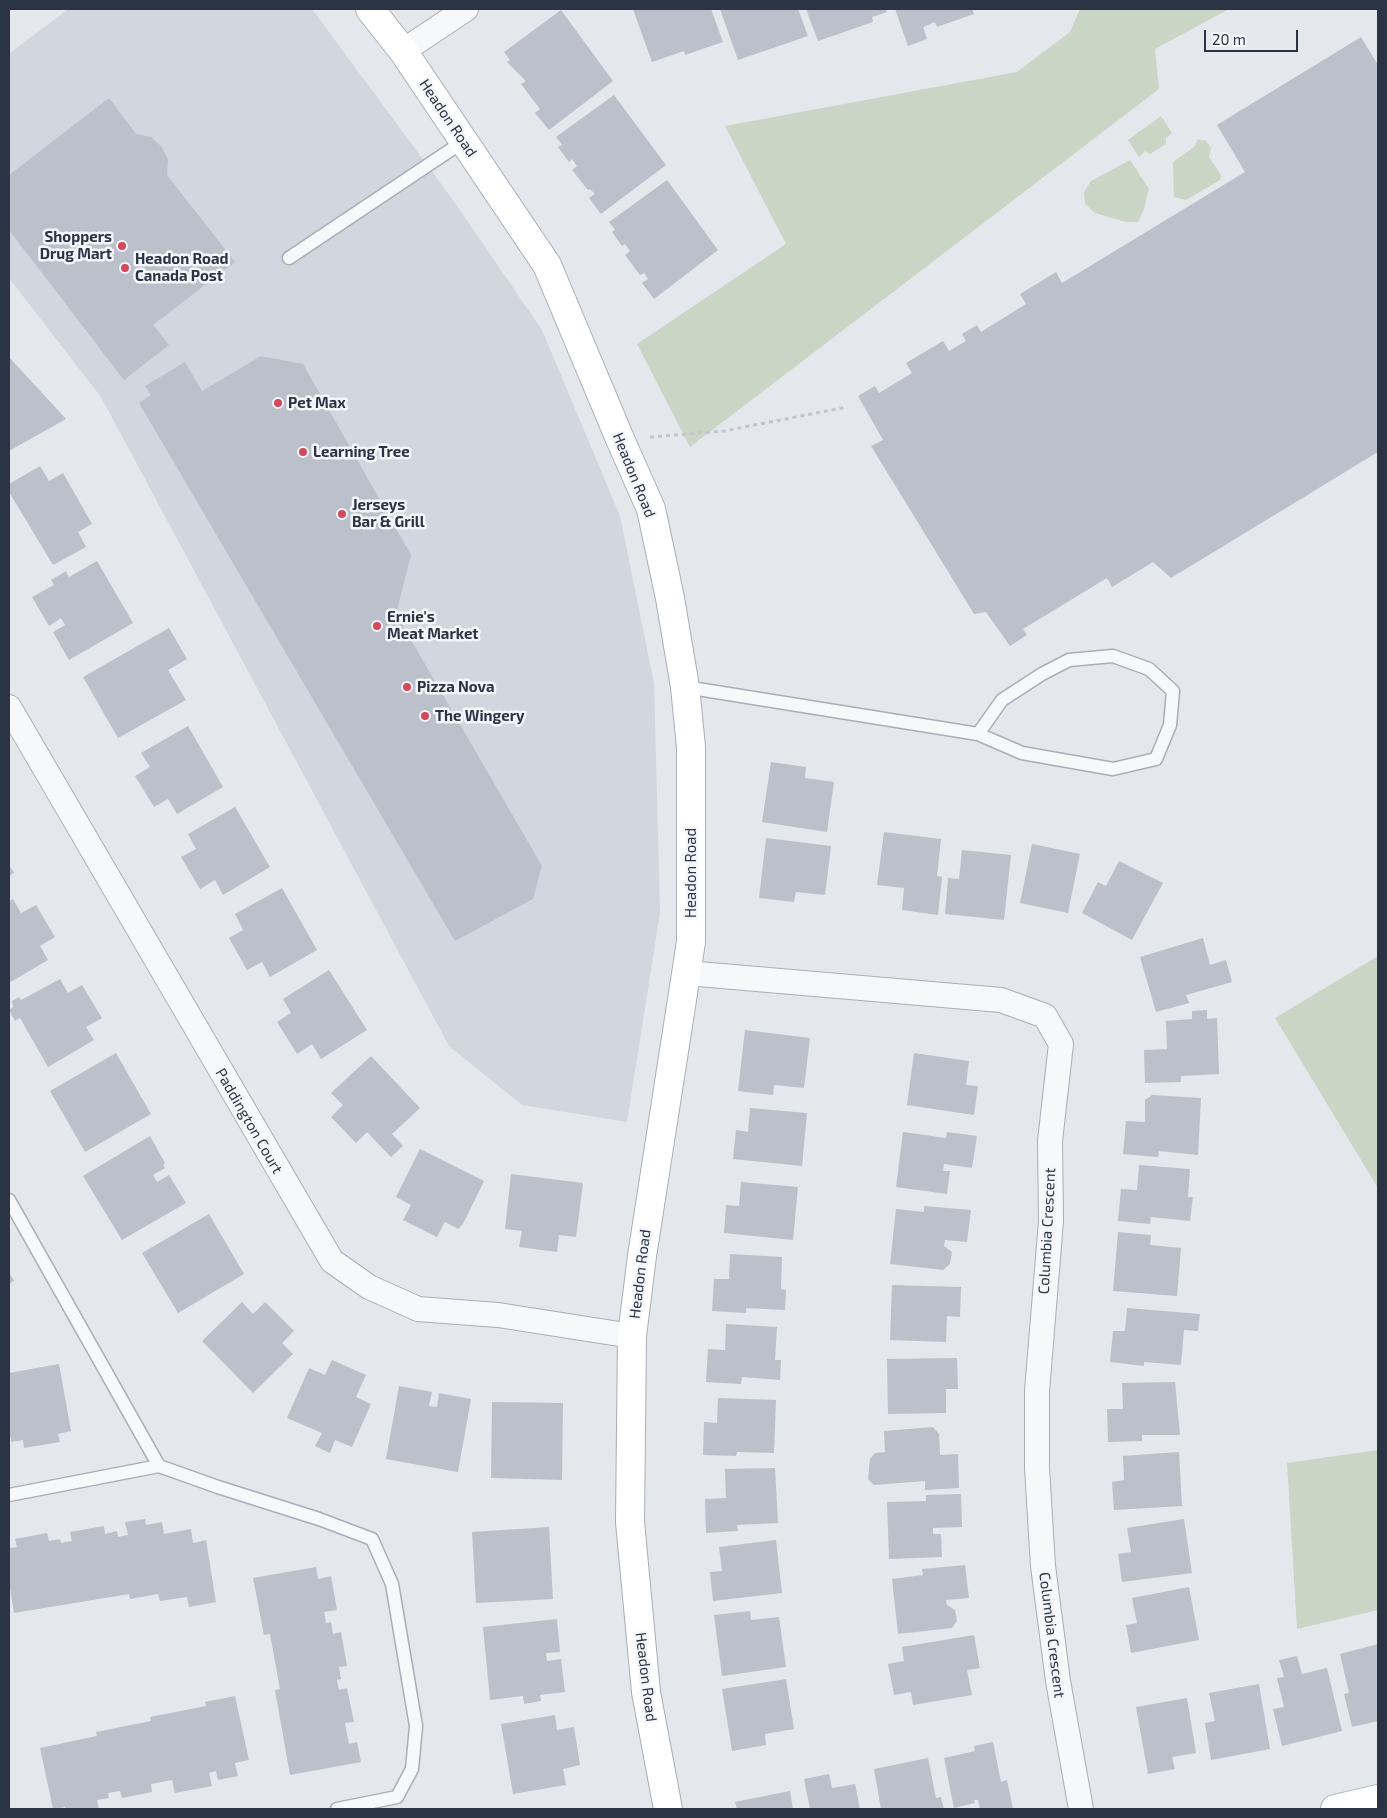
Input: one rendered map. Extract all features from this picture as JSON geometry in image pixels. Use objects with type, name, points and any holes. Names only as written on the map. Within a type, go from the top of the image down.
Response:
[{"type":"street","name":"Headon Road","points":[[370,9],[403,51],[547,265],[651,509],[670,598],[685,687],[691,757],[691,942],[642,1256],[632,1336],[630,1522],[646,1692],[668,1809]]},
{"type":"street","points":[[403,51],[466,9]]},
{"type":"street","name":"Paddington Court","points":[[9,707],[332,1262],[369,1287],[418,1309],[498,1315],[632,1336]]},
{"type":"street","name":"Columbia Crescent","points":[[687,973],[1001,1000],[1045,1016],[1061,1044],[1050,1141],[1051,1221],[1037,1391],[1038,1468],[1043,1566],[1058,1681],[1081,1809]]},
{"type":"street","points":[[1335,1809],[1378,1799]]},
{"type":"lane","points":[[289,258],[464,141]]},
{"type":"lane","points":[[685,687],[978,734],[1022,753],[1113,769],[1156,759],[1170,725],[1173,691],[1149,669],[1112,656],[1069,660],[1042,674],[1002,700],[978,734]]},
{"type":"lane","points":[[9,1200],[159,1466]]},
{"type":"lane","points":[[9,1495],[159,1466],[319,1519],[372,1539],[392,1584],[416,1726],[412,1769],[397,1796],[337,1809]]},
{"type":"path","points":[[620,439],[724,431],[848,407]]},
{"type":"shaded area","points":[[68,9],[312,9],[453,200],[542,330],[620,516],[654,683],[660,913],[627,1122],[522,1105],[449,1046],[101,397],[9,278],[9,54]]},
{"type":"green space","points":[[1080,9],[1229,9],[1155,49],[1159,89],[690,447],[637,344],[786,244],[725,126],[1017,72],[1070,32]]},
{"type":"green space","points":[[1161,116],[1172,133],[1166,138],[1166,144],[1150,154],[1145,151],[1139,157],[1128,140]]},
{"type":"green space","points":[[1198,139],[1206,141],[1211,148],[1209,157],[1221,175],[1220,180],[1186,200],[1174,197],[1173,162],[1194,147]]},
{"type":"green space","points":[[1130,160],[1149,189],[1144,209],[1138,222],[1126,222],[1095,213],[1085,204],[1084,192],[1091,181]]},
{"type":"green space","points":[[1378,956],[1378,1188],[1275,1018]]},
{"type":"green space","points":[[1378,1450],[1378,1610],[1297,1629],[1287,1463]]},
{"type":"building","points":[[633,9],[711,9],[723,42],[685,55],[684,51],[652,62]]},
{"type":"building","points":[[720,9],[798,9],[808,36],[738,60]]},
{"type":"building","points":[[806,9],[885,9],[887,12],[872,17],[873,22],[818,41]]},
{"type":"building","points":[[895,9],[972,9],[974,14],[937,27],[935,22],[923,27],[927,39],[908,46]]},
{"type":"building","points":[[561,10],[613,81],[549,130],[535,113],[540,109],[521,84],[526,81],[507,62],[510,60],[504,52]]},
{"type":"building","points":[[1361,37],[1378,65],[1378,452],[1171,578],[1153,562],[1112,587],[1107,578],[1023,629],[1027,635],[1010,646],[986,612],[974,614],[871,446],[883,440],[858,396],[875,386],[879,393],[912,373],[906,363],[943,341],[949,351],[966,341],[962,334],[977,325],[981,332],[1026,304],[1020,294],[1056,272],[1062,283],[1245,172],[1217,125]]},
{"type":"building","points":[[614,95],[666,165],[601,214],[589,198],[595,194],[590,189],[588,190],[572,170],[577,166],[572,159],[569,162],[558,147],[562,145],[556,137]]},
{"type":"building","name":"Shoppers Drug Mart","points":[[109,98],[136,134],[151,137],[162,147],[168,160],[167,175],[235,262],[153,325],[169,345],[124,380],[9,230],[9,175]]},
{"type":"building","points":[[667,180],[718,250],[654,299],[642,283],[648,279],[644,273],[640,275],[625,255],[630,251],[625,244],[622,246],[612,232],[615,230],[609,222]]},
{"type":"building","points":[[261,356],[303,364],[411,555],[396,614],[542,866],[533,899],[455,941],[139,403],[151,395],[145,386],[185,362],[202,391]]},
{"type":"building","points":[[9,357],[66,419],[9,451]]},
{"type":"building","points":[[40,466],[49,481],[63,473],[92,524],[78,532],[86,547],[53,565],[9,492],[9,484]]},
{"type":"building","points":[[97,561],[133,623],[69,660],[53,632],[65,625],[61,618],[49,626],[32,597],[54,585],[51,580],[66,571],[69,577]]},
{"type":"building","points":[[169,628],[187,659],[168,670],[186,700],[118,738],[83,677]]},
{"type":"building","points":[[188,726],[223,787],[177,814],[168,799],[154,807],[135,776],[150,767],[141,753]]},
{"type":"building","points":[[771,762],[806,767],[805,778],[834,782],[827,832],[762,822]]},
{"type":"building","points":[[235,807],[270,867],[223,895],[215,880],[200,889],[181,857],[196,849],[188,834]]},
{"type":"building","points":[[884,832],[941,839],[937,876],[942,877],[938,915],[902,910],[904,888],[877,885]]},
{"type":"building","points":[[766,838],[831,846],[825,895],[796,892],[794,902],[759,898]]},
{"type":"building","points":[[1032,844],[1080,854],[1068,913],[1020,903]]},
{"type":"building","points":[[962,850],[1011,855],[1004,920],[945,914],[948,878],[959,879]]},
{"type":"building","points":[[1119,861],[1163,883],[1132,940],[1082,913],[1098,882],[1106,886]]},
{"type":"building","points":[[9,865],[14,873],[9,876]]},
{"type":"building","points":[[282,888],[317,950],[270,977],[262,962],[247,970],[229,938],[243,930],[235,914]]},
{"type":"building","points":[[13,899],[21,913],[36,905],[55,937],[40,946],[48,960],[9,983],[9,901]]},
{"type":"building","points":[[1203,938],[1210,965],[1226,960],[1232,982],[1186,995],[1189,1003],[1156,1012],[1140,957]]},
{"type":"building","points":[[329,970],[367,1030],[321,1059],[312,1044],[297,1054],[277,1022],[291,1013],[283,999]]},
{"type":"building","points":[[60,979],[68,993],[82,985],[102,1018],[86,1027],[94,1040],[48,1067],[20,1018],[15,1021],[9,1010],[13,1007],[12,1001],[19,997],[21,1000]]},
{"type":"building","points":[[1207,1010],[1207,1019],[1217,1018],[1219,1074],[1181,1076],[1181,1082],[1145,1083],[1144,1050],[1167,1049],[1166,1021],[1192,1019],[1192,1011]]},
{"type":"building","points":[[745,1030],[810,1038],[804,1088],[774,1085],[773,1095],[738,1091]]},
{"type":"building","points":[[116,1053],[151,1114],[85,1152],[50,1091]]},
{"type":"building","points":[[914,1053],[969,1061],[966,1085],[978,1086],[974,1115],[907,1105]]},
{"type":"building","points":[[371,1056],[420,1108],[392,1134],[403,1146],[391,1157],[367,1132],[356,1143],[331,1117],[343,1105],[331,1093]]},
{"type":"building","points":[[1152,1095],[1201,1098],[1198,1155],[1159,1151],[1158,1157],[1123,1154],[1126,1121],[1145,1122],[1145,1100]]},
{"type":"building","points":[[750,1108],[807,1113],[802,1166],[733,1159],[736,1130],[748,1132]]},
{"type":"building","points":[[903,1132],[946,1138],[947,1132],[977,1136],[972,1168],[944,1164],[943,1171],[950,1171],[947,1194],[896,1187]]},
{"type":"building","points":[[150,1136],[165,1163],[163,1165],[165,1168],[153,1175],[157,1182],[169,1175],[186,1203],[122,1240],[83,1176]]},
{"type":"building","points":[[420,1149],[484,1181],[463,1224],[458,1229],[445,1222],[437,1237],[403,1220],[411,1205],[396,1197]]},
{"type":"building","points":[[1139,1165],[1190,1169],[1188,1197],[1193,1197],[1190,1221],[1151,1217],[1150,1224],[1118,1221],[1121,1189],[1137,1190]]},
{"type":"building","points":[[511,1174],[583,1183],[576,1237],[559,1235],[557,1252],[519,1247],[522,1231],[505,1229]]},
{"type":"building","points":[[741,1182],[798,1187],[793,1240],[724,1233],[726,1205],[739,1206]]},
{"type":"building","points":[[924,1206],[971,1210],[967,1242],[945,1240],[944,1246],[952,1252],[950,1264],[943,1270],[890,1264],[896,1209],[924,1212]]},
{"type":"building","points":[[209,1214],[244,1274],[178,1313],[142,1253]]},
{"type":"building","points":[[1118,1232],[1151,1235],[1150,1245],[1181,1248],[1177,1296],[1113,1291]]},
{"type":"building","points":[[730,1254],[782,1257],[781,1289],[786,1290],[785,1310],[746,1308],[746,1313],[712,1311],[714,1279],[729,1279]]},
{"type":"building","points":[[9,1272],[14,1281],[9,1284]]},
{"type":"building","points":[[892,1285],[961,1287],[960,1317],[947,1316],[946,1342],[890,1340]]},
{"type":"building","points":[[242,1302],[253,1314],[265,1302],[294,1331],[282,1343],[293,1354],[253,1393],[202,1341]]},
{"type":"building","points":[[1127,1308],[1200,1314],[1198,1331],[1184,1330],[1181,1365],[1144,1362],[1144,1366],[1110,1362],[1113,1331],[1125,1331]]},
{"type":"building","points":[[726,1324],[777,1327],[775,1360],[781,1360],[780,1380],[742,1377],[741,1384],[706,1382],[708,1349],[725,1350]]},
{"type":"building","points":[[957,1358],[958,1389],[946,1389],[946,1413],[888,1414],[887,1359]]},
{"type":"building","points":[[332,1360],[366,1375],[356,1397],[371,1404],[352,1447],[335,1440],[330,1453],[315,1446],[322,1433],[287,1418],[309,1368],[325,1375]]},
{"type":"building","points":[[59,1364],[71,1431],[58,1434],[60,1442],[24,1448],[23,1440],[11,1442],[11,1437],[9,1438],[9,1373]]},
{"type":"building","points":[[1175,1382],[1180,1435],[1142,1435],[1142,1441],[1108,1442],[1107,1409],[1123,1409],[1122,1383]]},
{"type":"building","points":[[399,1386],[432,1392],[429,1406],[437,1407],[439,1393],[471,1399],[458,1472],[386,1459]]},
{"type":"building","points":[[718,1398],[776,1400],[774,1453],[737,1452],[736,1456],[703,1455],[704,1422],[717,1423]]},
{"type":"building","points":[[492,1402],[563,1403],[562,1480],[491,1478]]},
{"type":"building","points":[[933,1427],[939,1434],[940,1455],[958,1454],[959,1488],[925,1490],[925,1481],[874,1485],[868,1479],[870,1459],[875,1453],[885,1452],[884,1431]]},
{"type":"building","points":[[1179,1452],[1182,1506],[1114,1510],[1112,1482],[1124,1480],[1123,1456]]},
{"type":"building","points":[[775,1468],[778,1523],[737,1525],[738,1531],[706,1533],[705,1499],[726,1498],[725,1469]]},
{"type":"building","points":[[961,1494],[962,1527],[933,1528],[933,1534],[941,1534],[942,1557],[889,1559],[887,1502],[926,1501],[926,1495]]},
{"type":"building","points":[[145,1519],[146,1525],[162,1522],[164,1534],[191,1529],[193,1543],[206,1540],[216,1602],[189,1607],[187,1597],[160,1601],[158,1594],[130,1599],[129,1594],[14,1613],[9,1582],[9,1548],[17,1547],[15,1539],[47,1533],[49,1541],[60,1539],[61,1543],[72,1541],[70,1532],[104,1526],[105,1534],[117,1531],[118,1537],[128,1535],[125,1522]]},
{"type":"building","points":[[1184,1519],[1192,1573],[1122,1582],[1118,1554],[1131,1552],[1127,1528]]},
{"type":"building","points":[[549,1527],[553,1599],[476,1603],[472,1532]]},
{"type":"building","points":[[776,1540],[782,1593],[713,1601],[710,1572],[722,1571],[719,1547]]},
{"type":"building","points":[[965,1565],[969,1598],[946,1600],[947,1605],[955,1610],[957,1621],[952,1628],[898,1634],[892,1579],[923,1575],[922,1569]]},
{"type":"building","points":[[316,1567],[318,1579],[331,1576],[337,1610],[324,1612],[326,1623],[331,1622],[333,1634],[341,1632],[347,1666],[339,1667],[341,1679],[337,1680],[339,1690],[347,1688],[354,1722],[345,1723],[349,1744],[357,1742],[361,1762],[290,1775],[275,1690],[280,1689],[270,1634],[264,1635],[253,1578]]},
{"type":"building","points":[[1189,1587],[1199,1640],[1131,1653],[1126,1625],[1137,1623],[1132,1598]]},
{"type":"building","points":[[750,1611],[751,1620],[779,1617],[786,1667],[722,1676],[714,1615]]},
{"type":"building","points":[[557,1619],[560,1652],[546,1653],[547,1661],[561,1659],[565,1692],[540,1695],[541,1701],[524,1704],[523,1696],[490,1700],[483,1627]]},
{"type":"building","points":[[974,1635],[980,1668],[967,1670],[972,1695],[913,1705],[911,1692],[894,1695],[888,1664],[904,1661],[902,1647]]},
{"type":"building","points":[[1378,1644],[1378,1721],[1352,1727],[1344,1694],[1349,1693],[1340,1654]]},
{"type":"building","points":[[1297,1656],[1302,1674],[1327,1668],[1342,1731],[1282,1746],[1273,1709],[1284,1707],[1277,1678],[1284,1677],[1279,1660]]},
{"type":"building","points":[[786,1679],[794,1729],[765,1734],[766,1745],[732,1751],[722,1689]]},
{"type":"building","points":[[1259,1684],[1270,1749],[1211,1760],[1205,1723],[1215,1721],[1209,1693]]},
{"type":"building","points":[[235,1696],[249,1760],[235,1763],[238,1776],[218,1780],[216,1771],[209,1773],[212,1786],[175,1793],[172,1780],[151,1784],[152,1792],[122,1798],[120,1791],[108,1793],[109,1798],[97,1800],[99,1809],[65,1809],[65,1807],[53,1809],[40,1748],[97,1736],[96,1732],[151,1721],[150,1717],[206,1706],[205,1702]]},
{"type":"building","points":[[1187,1698],[1196,1753],[1172,1757],[1175,1769],[1148,1774],[1136,1707]]},
{"type":"building","points":[[555,1715],[557,1730],[574,1727],[580,1765],[563,1769],[566,1785],[513,1794],[501,1724]]},
{"type":"building","points":[[993,1742],[1001,1782],[1007,1780],[1013,1809],[980,1809],[978,1800],[974,1800],[975,1803],[954,1808],[944,1758],[975,1751],[974,1746]]},
{"type":"building","points":[[928,1758],[936,1798],[941,1797],[944,1809],[881,1809],[874,1769]]},
{"type":"building","points":[[829,1774],[832,1788],[855,1784],[860,1809],[810,1809],[804,1779]]},
{"type":"building","points":[[790,1791],[793,1809],[737,1809],[735,1802]]},
{"type":"place","name":"Shoppers Drug Mart","points":[[122,246]]},
{"type":"place","name":"Headon Road Canada Post","points":[[125,268]]},
{"type":"place","name":"Pet Max","points":[[278,403]]},
{"type":"place","name":"Learning Tree","points":[[303,452]]},
{"type":"place","name":"Jerseys Bar & Grill","points":[[342,514]]},
{"type":"place","name":"Ernie's Meat Market","points":[[377,626]]},
{"type":"place","name":"Pizza Nova","points":[[407,687]]},
{"type":"place","name":"The Wingery","points":[[425,716]]}]
